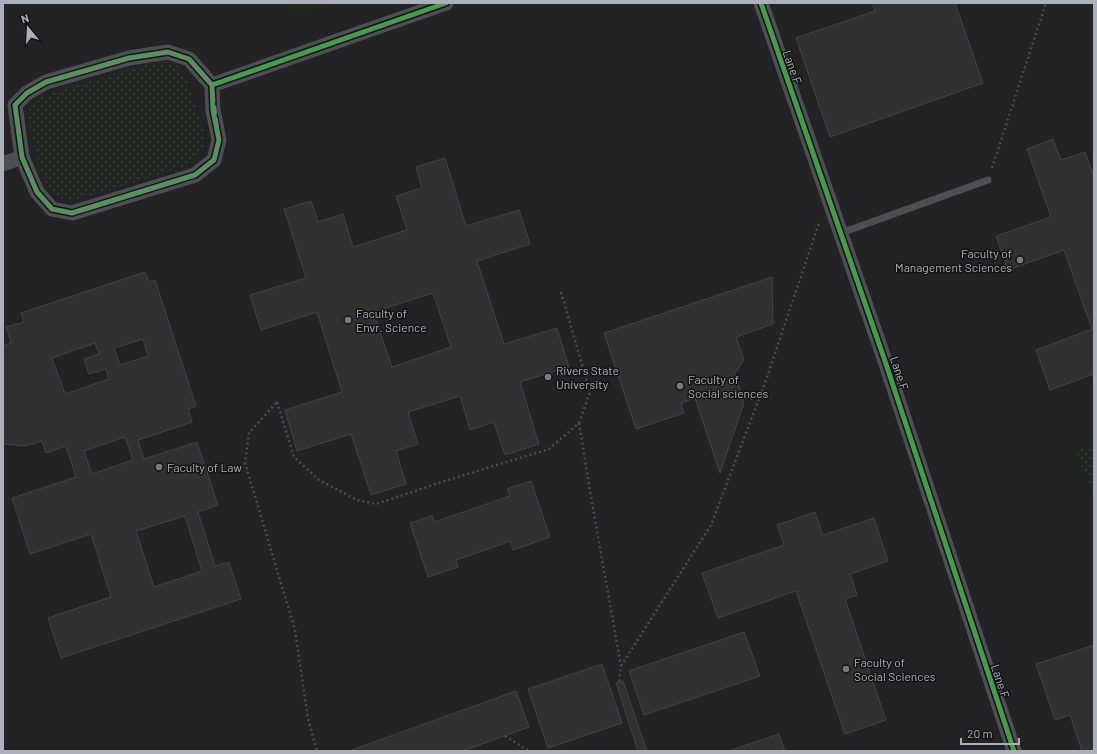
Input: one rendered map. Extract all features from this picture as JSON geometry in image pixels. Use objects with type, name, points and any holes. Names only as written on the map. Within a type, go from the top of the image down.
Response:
[{"type":"street","points":[[212,85],[446,3]]},
{"type":"street","name":"Lane F","points":[[761,3],[885,362],[1014,751]]},
{"type":"street","points":[[168,52],[189,59],[212,85],[213,110],[219,140],[214,160],[195,175],[72,213],[52,209],[37,192],[22,157],[15,105],[27,92],[46,82],[129,58],[168,52]]},
{"type":"street","points":[[3,164],[22,157]]},
{"type":"lane","points":[[840,233],[988,180]]},
{"type":"path","points":[[988,180],[1046,3]]},
{"type":"path","points":[[622,666],[711,525],[765,383],[828,197]]},
{"type":"path","points":[[317,751],[308,719],[295,630],[245,463],[249,433],[277,402],[294,457],[318,480],[357,500],[376,504],[549,449],[579,422],[590,392],[561,292]]},
{"type":"path","points":[[579,422],[592,503],[622,666],[619,682]]},
{"type":"path","points":[[505,736],[529,751]]},
{"type":"highlighted area","points":[[168,52],[189,59],[212,85],[219,140],[214,160],[195,175],[72,213],[52,209],[37,192],[22,157],[15,105],[27,93],[46,82],[129,58]]},
{"type":"shaded area","name":"Rivers State University","points":[[3,3],[1094,3],[1094,751],[3,751]]},
{"type":"shaded area","points":[[288,3],[343,3],[292,19]]},
{"type":"shaded area","points":[[154,62],[168,62],[178,66],[185,76],[204,133],[204,147],[197,158],[185,166],[83,198],[68,200],[49,190],[42,176],[27,116],[30,106],[35,100],[42,96]]},
{"type":"shaded area","points":[[1094,444],[1094,495],[1076,450]]},
{"type":"building","points":[[872,3],[955,3],[983,83],[830,137],[796,38],[875,11]]},
{"type":"building","name":"Faculty of Management Sciences","points":[[1053,139],[1061,160],[1085,152],[1094,177],[1094,374],[1050,390],[1036,350],[1092,329],[1064,250],[1008,270],[996,236],[1051,217],[1027,149]]},
{"type":"building","name":"Faculty of Envr. Science","points":[[445,158],[466,226],[519,210],[530,244],[477,261],[504,344],[557,328],[569,367],[520,382],[539,444],[505,455],[494,422],[470,430],[460,396],[408,412],[418,444],[396,451],[406,484],[371,495],[351,434],[297,451],[285,410],[342,392],[317,312],[261,330],[250,295],[306,278],[284,209],[311,201],[318,222],[343,214],[353,247],[407,230],[396,196],[422,188],[416,167]],"holes":[[[433,293],[451,347],[392,367],[373,312]]]},
{"type":"building","name":"Faculty of Law","points":[[145,272],[149,282],[155,280],[196,406],[188,409],[192,422],[138,440],[144,459],[197,442],[218,505],[198,512],[215,566],[229,562],[241,599],[61,658],[48,618],[111,597],[91,534],[30,554],[12,498],[76,477],[66,446],[46,453],[42,441],[25,446],[3,444],[3,346],[11,343],[6,327],[24,322],[21,313]],"holes":[[[143,339],[148,356],[120,365],[114,348]],[[95,343],[99,354],[84,359],[89,374],[106,369],[109,379],[65,394],[52,358]],[[125,437],[133,460],[92,474],[84,451]],[[185,516],[202,571],[154,587],[136,531]]]},
{"type":"building","name":"Faculty of Social sciences","points":[[772,277],[773,324],[736,337],[744,360],[735,373],[744,403],[720,473],[695,398],[681,403],[684,413],[636,429],[604,333]]},
{"type":"building","points":[[531,481],[550,537],[513,550],[511,541],[456,560],[458,567],[428,577],[410,523],[432,516],[434,522],[510,496],[507,489]]},
{"type":"building","name":"Faculty of Social Sciences","points":[[815,512],[823,535],[874,518],[888,561],[850,574],[857,595],[845,599],[886,720],[845,734],[796,591],[718,618],[702,573],[784,545],[777,525]]},
{"type":"building","points":[[744,632],[760,676],[644,715],[629,671]]},
{"type":"building","points":[[1094,645],[1094,751],[1082,751],[1070,715],[1055,720],[1036,664]]},
{"type":"building","points":[[602,664],[622,723],[548,748],[528,689]]},
{"type":"building","points":[[623,681],[647,751],[638,751],[616,683]]},
{"type":"building","points":[[516,691],[529,727],[463,751],[349,751]]},
{"type":"building","points":[[779,734],[785,751],[729,751]]},
{"type":"cycle path","points":[[212,85],[446,3]]},
{"type":"cycle path","points":[[761,3],[885,361],[1014,751]]},
{"type":"cycle path","points":[[168,52],[189,59],[212,85],[213,110],[219,140],[214,160],[195,175],[72,213],[52,209],[37,192],[22,157],[15,105],[27,93],[46,82],[129,58],[168,52]]},
{"type":"place","name":"Faculty of Management Sciences","points":[[1020,260]]},
{"type":"place","name":"Faculty of Envr. Science","points":[[348,320]]},
{"type":"place","name":"Rivers State University","points":[[548,377]]},
{"type":"place","name":"Faculty of Social sciences","points":[[680,386]]},
{"type":"place","name":"Faculty of Law","points":[[159,467]]},
{"type":"place","name":"Faculty of Social Sciences","points":[[846,669]]}]
